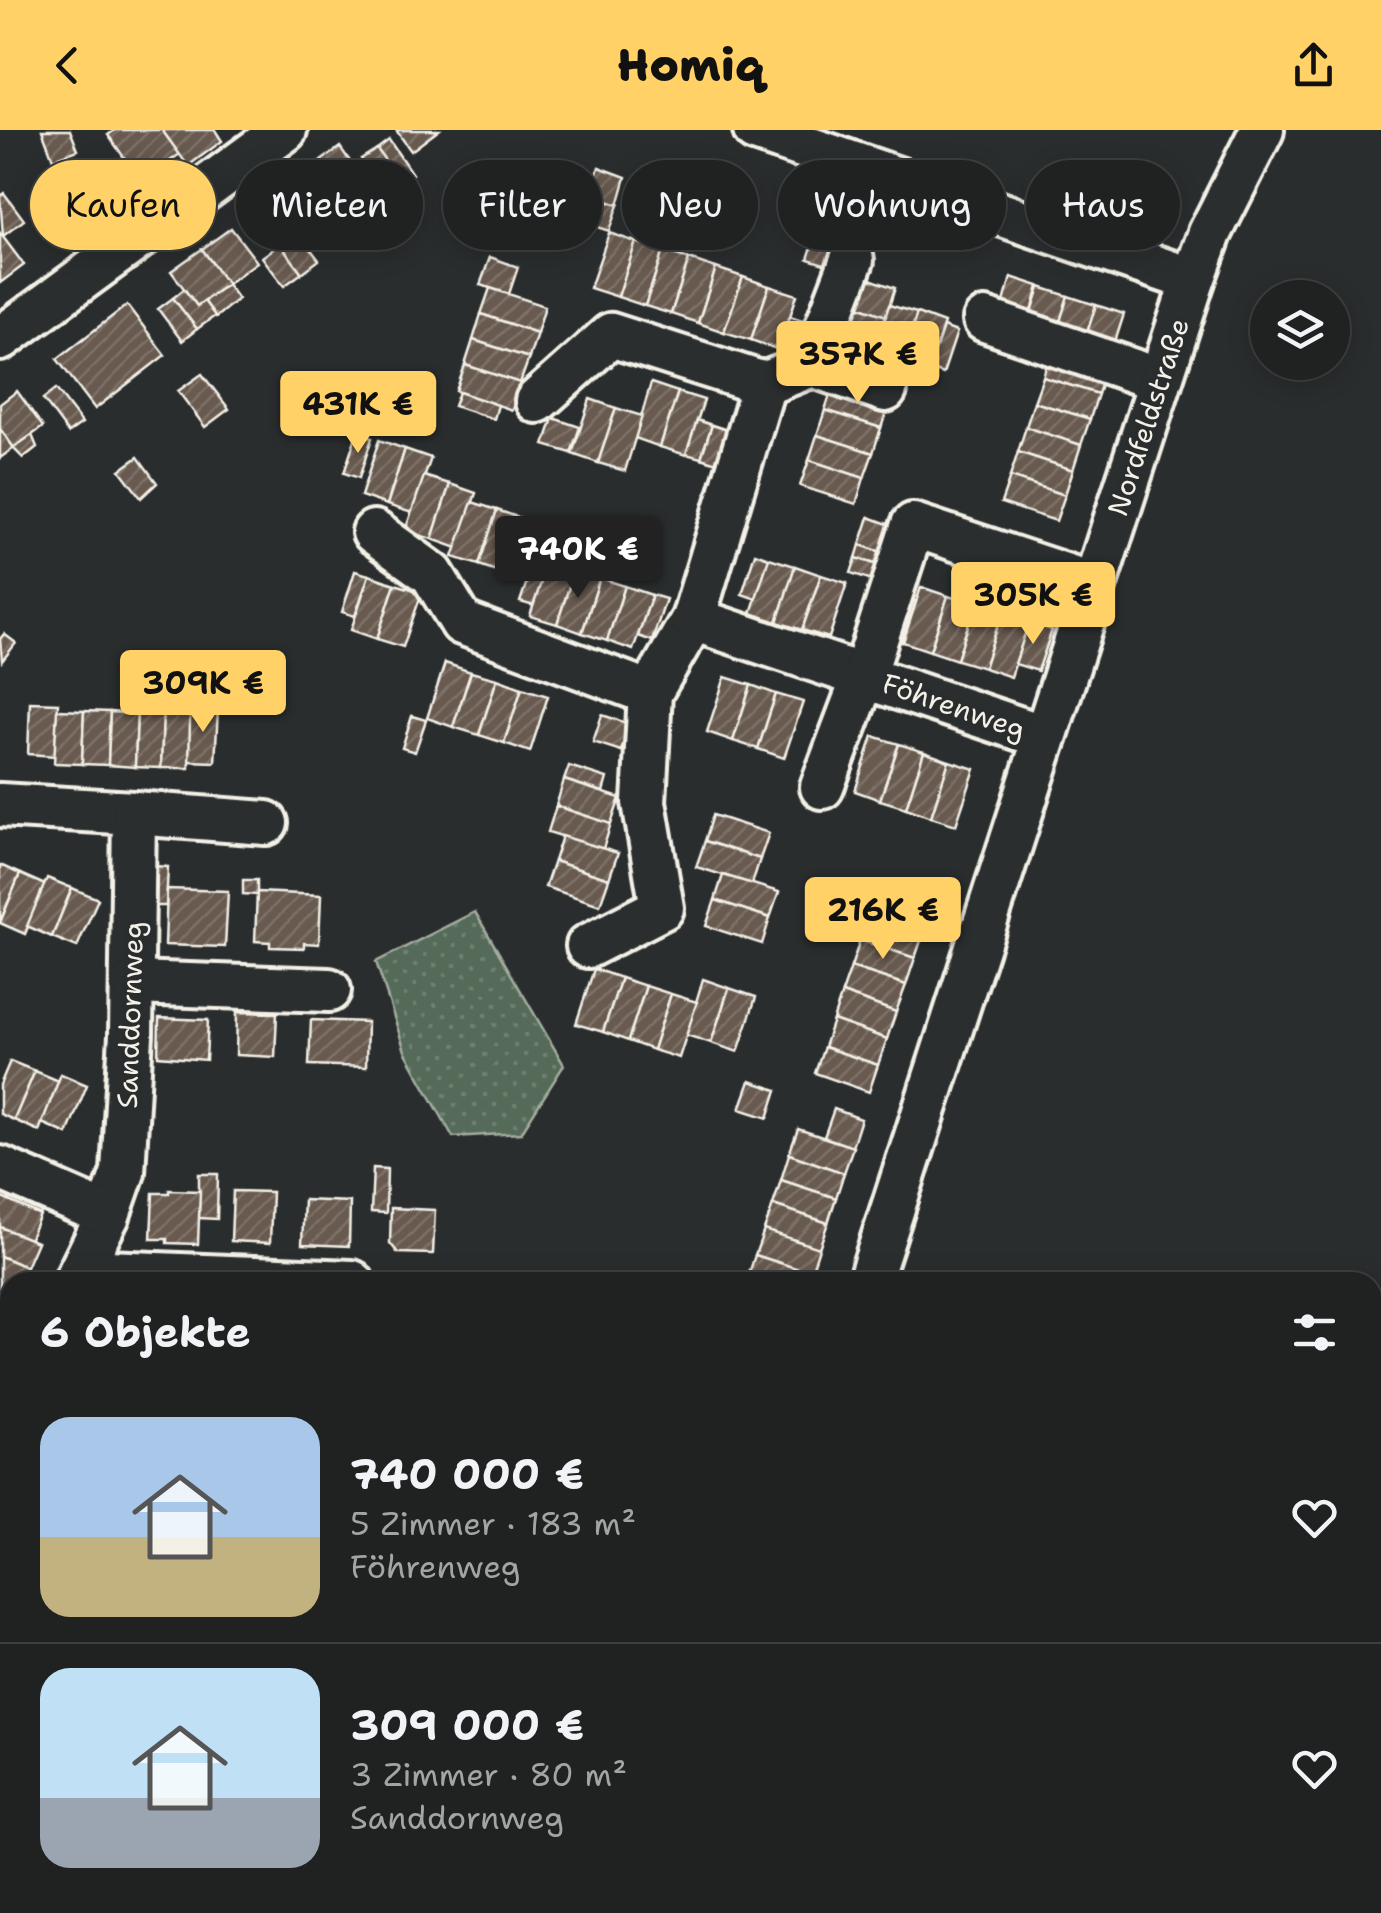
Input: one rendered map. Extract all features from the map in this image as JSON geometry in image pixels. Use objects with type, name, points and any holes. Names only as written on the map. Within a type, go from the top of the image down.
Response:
[{"type":"street","points":[[0,339],[284,130]]},
{"type":"street","points":[[755,130],[1193,280]]},
{"type":"street","name":"Nordfeldstraße","points":[[872,1272],[1193,280],[1217,218],[1262,130]]},
{"type":"street","points":[[812,365],[852,260]]},
{"type":"street","points":[[985,320],[1160,380]]},
{"type":"street","points":[[537,401],[610,336],[764,384],[812,365],[885,390]]},
{"type":"street","points":[[588,946],[662,908],[644,802],[650,693],[693,619],[764,384]]},
{"type":"street","name":"Föhrenweg","points":[[822,787],[864,676],[913,524],[1094,585]]},
{"type":"street","points":[[374,532],[432,574],[462,622],[650,693]]},
{"type":"street","name":"Föhrenweg","points":[[693,619],[1044,737]]},
{"type":"street","points":[[0,805],[266,823]]},
{"type":"street","name":"Sanddornweg","points":[[80,1272],[108,1216],[123,1172],[133,983],[134,812]]},
{"type":"street","points":[[133,983],[329,990]]},
{"type":"street","points":[[0,1168],[108,1216]]},
{"type":"green space","points":[[475,912],[564,1065],[521,1133],[453,1137],[405,1051],[376,962]]},
{"type":"building","points":[[42,130],[70,130],[78,150],[53,159]]},
{"type":"building","points":[[115,130],[162,130],[180,154],[171,160],[126,160],[108,135]]},
{"type":"building","points":[[162,130],[215,130],[222,141],[196,160],[184,160]]},
{"type":"building","points":[[396,130],[439,130],[411,151]]},
{"type":"building","points":[[389,140],[403,160],[385,160],[377,149]]},
{"type":"building","points":[[340,147],[349,160],[322,160]]},
{"type":"building","points":[[377,149],[385,160],[362,160]]},
{"type":"building","points":[[602,168],[622,176],[618,205],[602,199]]},
{"type":"building","points":[[4,193],[24,220],[3,236],[0,196]]},
{"type":"building","points":[[602,200],[618,205],[609,231],[602,229]]},
{"type":"building","points":[[231,228],[236,235],[236,250],[248,250],[257,262],[227,284],[203,250],[216,250],[216,239]]},
{"type":"building","points":[[0,233],[24,265],[0,283]]},
{"type":"building","points":[[609,233],[622,237],[622,250],[633,250],[618,297],[590,288]]},
{"type":"building","points":[[203,250],[227,284],[197,306],[171,271]]},
{"type":"building","points":[[272,250],[285,250],[302,273],[284,286],[262,257]]},
{"type":"building","points":[[285,250],[311,250],[319,260],[302,273]]},
{"type":"building","points":[[633,250],[663,251],[645,306],[618,297]]},
{"type":"building","points":[[811,250],[843,250],[837,268],[808,259]]},
{"type":"building","points":[[663,251],[689,259],[671,314],[645,306]]},
{"type":"building","points":[[490,257],[518,267],[509,294],[480,285]]},
{"type":"building","points":[[689,259],[716,268],[698,323],[671,314]]},
{"type":"building","points":[[716,268],[743,277],[724,332],[698,323]]},
{"type":"building","points":[[743,277],[769,286],[751,340],[724,332]]},
{"type":"building","points":[[1011,277],[1039,286],[1031,315],[1003,306]]},
{"type":"building","points":[[867,278],[895,288],[886,316],[858,306]]},
{"type":"building","points":[[227,284],[238,299],[216,317],[204,301]]},
{"type":"building","points":[[769,286],[797,295],[779,350],[751,340]]},
{"type":"building","points":[[1040,287],[1068,296],[1059,325],[1031,315]]},
{"type":"building","points":[[490,288],[545,306],[537,333],[481,314]]},
{"type":"building","points":[[184,289],[197,306],[204,301],[215,316],[197,329],[173,298]]},
{"type":"building","points":[[1068,296],[1096,305],[1087,333],[1059,325]]},
{"type":"building","points":[[173,298],[197,329],[182,341],[158,309]]},
{"type":"building","points":[[127,305],[165,355],[95,409],[57,359]]},
{"type":"building","points":[[889,305],[917,313],[899,369],[871,360]]},
{"type":"building","points":[[1096,305],[1124,314],[1115,342],[1087,333]]},
{"type":"building","points":[[858,306],[886,316],[877,343],[848,335]]},
{"type":"building","points":[[917,313],[944,323],[926,378],[899,369]]},
{"type":"building","points":[[481,314],[537,333],[529,358],[473,340]]},
{"type":"building","points":[[790,316],[818,325],[809,352],[781,343]]},
{"type":"building","points":[[943,327],[957,332],[943,374],[929,369]]},
{"type":"building","points":[[848,335],[877,343],[871,360],[843,351]]},
{"type":"building","points":[[473,340],[529,358],[520,383],[465,365]]},
{"type":"building","points":[[1051,350],[1107,368],[1098,394],[1043,377]]},
{"type":"building","points":[[465,365],[520,383],[512,410],[456,391]]},
{"type":"building","points":[[202,374],[229,409],[205,427],[178,391]]},
{"type":"building","points":[[1043,377],[1098,394],[1090,419],[1034,402]]},
{"type":"building","points":[[651,383],[678,392],[660,447],[635,438]]},
{"type":"building","points":[[834,383],[890,401],[881,428],[825,410]]},
{"type":"building","points":[[56,389],[82,423],[68,433],[43,399]]},
{"type":"building","points":[[17,391],[43,427],[14,448],[0,429],[0,404]]},
{"type":"building","points":[[459,392],[498,405],[494,419],[454,406]]},
{"type":"building","points":[[678,392],[704,400],[686,455],[660,447]]},
{"type":"building","points":[[590,399],[616,408],[598,463],[572,454]]},
{"type":"building","points":[[1034,402],[1090,419],[1081,445],[1026,427]]},
{"type":"building","points":[[616,408],[642,416],[625,471],[598,463]]},
{"type":"building","points":[[825,410],[881,428],[873,453],[817,435]]},
{"type":"building","points":[[553,418],[580,427],[571,453],[544,445]]},
{"type":"building","points":[[697,420],[712,425],[701,458],[686,454]]},
{"type":"building","points":[[712,425],[734,432],[723,465],[701,458]]},
{"type":"building","points":[[1026,427],[1081,445],[1073,470],[1018,452]]},
{"type":"building","points":[[0,429],[14,448],[0,458]]},
{"type":"building","points":[[357,433],[372,438],[359,478],[344,473]]},
{"type":"building","points":[[32,435],[37,447],[23,458],[13,448]]},
{"type":"building","points":[[817,435],[873,453],[864,478],[809,460]]},
{"type":"building","points":[[379,440],[405,449],[387,505],[361,496]]},
{"type":"building","points":[[405,449],[431,458],[412,513],[387,505]]},
{"type":"building","points":[[1018,452],[1073,470],[1065,495],[1010,477]]},
{"type":"building","points":[[138,457],[157,483],[141,498],[120,470]]},
{"type":"building","points":[[809,460],[864,478],[856,504],[800,486]]},
{"type":"building","points":[[424,476],[450,484],[432,539],[405,531]]},
{"type":"building","points":[[1010,477],[1065,495],[1056,521],[1001,503]]},
{"type":"building","points":[[450,484],[476,493],[457,548],[432,539]]},
{"type":"building","points":[[472,502],[497,510],[479,565],[453,557]]},
{"type":"building","points":[[497,510],[523,519],[505,574],[479,565]]},
{"type":"building","points":[[869,517],[896,527],[887,554],[860,545]]},
{"type":"building","points":[[860,545],[887,554],[884,567],[856,558]]},
{"type":"building","points":[[755,553],[769,558],[756,599],[742,594]]},
{"type":"building","points":[[769,558],[795,566],[777,622],[751,613]]},
{"type":"building","points":[[856,558],[884,567],[878,582],[851,573]]},
{"type":"building","points":[[534,561],[547,565],[534,606],[520,602]]},
{"type":"building","points":[[548,561],[575,569],[557,624],[530,616]]},
{"type":"building","points":[[795,566],[821,575],[802,630],[777,622]]},
{"type":"building","points":[[575,569],[600,578],[582,633],[557,624]]},
{"type":"building","points":[[355,571],[369,575],[355,616],[342,612]]},
{"type":"building","points":[[369,575],[395,584],[377,639],[351,630]]},
{"type":"building","points":[[821,575],[847,583],[829,638],[802,630]]},
{"type":"building","points":[[600,578],[625,586],[607,641],[582,633]]},
{"type":"building","points":[[395,584],[422,592],[403,647],[377,639]]},
{"type":"building","points":[[625,586],[652,595],[633,650],[607,641]]},
{"type":"building","points":[[921,587],[948,596],[930,651],[903,642]]},
{"type":"building","points":[[652,595],[666,599],[652,641],[638,636]]},
{"type":"building","points":[[902,596],[916,601],[902,642],[889,637]]},
{"type":"building","points":[[948,596],[975,604],[957,660],[930,651]]},
{"type":"building","points":[[975,604],[1002,613],[984,668],[957,660]]},
{"type":"building","points":[[1002,613],[1029,622],[1011,677],[984,668]]},
{"type":"building","points":[[1029,622],[1052,630],[1038,671],[1015,664]]},
{"type":"building","points":[[4,634],[16,643],[2,661],[0,639]]},
{"type":"building","points":[[445,663],[471,672],[453,727],[427,718]]},
{"type":"building","points":[[471,672],[497,679],[479,735],[453,727]]},
{"type":"building","points":[[725,677],[751,685],[733,741],[707,732]]},
{"type":"building","points":[[497,679],[522,688],[504,743],[479,735]]},
{"type":"building","points":[[751,685],[776,694],[758,749],[733,741]]},
{"type":"building","points":[[522,688],[548,696],[530,752],[504,743]]},
{"type":"building","points":[[776,694],[803,702],[784,758],[758,749]]},
{"type":"building","points":[[30,702],[58,703],[55,756],[28,754]]},
{"type":"building","points":[[189,709],[218,710],[215,762],[188,761]]},
{"type":"building","points":[[57,710],[84,711],[82,764],[54,763]]},
{"type":"building","points":[[84,711],[110,712],[108,765],[82,764]]},
{"type":"building","points":[[110,712],[137,714],[135,767],[108,765]]},
{"type":"building","points":[[137,714],[163,715],[161,768],[135,767]]},
{"type":"building","points":[[163,715],[190,716],[189,768],[161,768]]},
{"type":"building","points":[[602,715],[630,724],[621,751],[593,742]]},
{"type":"building","points":[[412,716],[426,720],[415,752],[402,748]]},
{"type":"building","points":[[873,736],[899,744],[880,800],[855,791]]},
{"type":"building","points":[[899,744],[924,752],[906,808],[880,800]]},
{"type":"building","points":[[924,752],[949,761],[931,817],[906,808]]},
{"type":"building","points":[[949,761],[975,769],[956,825],[931,817]]},
{"type":"building","points":[[569,766],[607,778],[603,792],[564,780]]},
{"type":"building","points":[[564,780],[620,798],[611,824],[556,806]]},
{"type":"building","points":[[556,806],[611,824],[603,849],[548,832]]},
{"type":"building","points":[[713,815],[769,833],[760,859],[705,841]]},
{"type":"building","points":[[562,836],[618,853],[609,879],[554,861]]},
{"type":"building","points":[[705,841],[760,859],[752,884],[696,867]]},
{"type":"building","points":[[554,861],[609,879],[600,905],[545,887]]},
{"type":"building","points":[[0,865],[20,874],[0,922]]},
{"type":"building","points":[[153,866],[168,867],[166,906],[151,906]]},
{"type":"building","points":[[20,874],[45,885],[25,934],[0,923]]},
{"type":"building","points":[[723,875],[779,892],[770,918],[715,900]]},
{"type":"building","points":[[47,878],[72,888],[52,937],[27,926]]},
{"type":"building","points":[[243,880],[257,880],[257,895],[243,894]]},
{"type":"building","points":[[72,888],[98,899],[77,947],[52,937]]},
{"type":"building","points":[[167,889],[228,891],[225,947],[165,945]]},
{"type":"building","points":[[257,892],[321,895],[319,944],[304,943],[304,948],[270,947],[270,942],[255,941]]},
{"type":"building","points":[[715,900],[770,918],[762,944],[706,926]]},
{"type":"building","points":[[869,913],[924,932],[915,958],[860,940]]},
{"type":"building","points":[[860,940],[915,958],[906,985],[851,967]]},
{"type":"building","points":[[851,967],[906,985],[896,1012],[842,993]]},
{"type":"building","points":[[594,969],[621,978],[603,1032],[576,1024]]},
{"type":"building","points":[[621,978],[646,986],[628,1041],[603,1032]]},
{"type":"building","points":[[703,979],[729,988],[711,1043],[686,1035]]},
{"type":"building","points":[[646,986],[671,994],[653,1050],[628,1041]]},
{"type":"building","points":[[729,988],[756,997],[738,1052],[711,1043]]},
{"type":"building","points":[[842,993],[896,1012],[887,1039],[833,1020]]},
{"type":"building","points":[[671,994],[697,1002],[679,1058],[653,1050]]},
{"type":"building","points":[[237,1012],[277,1013],[275,1057],[236,1055]]},
{"type":"building","points":[[159,1018],[208,1020],[206,1060],[158,1056]]},
{"type":"building","points":[[311,1020],[367,1022],[366,1067],[309,1065]]},
{"type":"building","points":[[833,1020],[887,1039],[878,1065],[824,1047]]},
{"type":"building","points":[[824,1047],[878,1065],[869,1092],[815,1073]]},
{"type":"building","points":[[10,1061],[35,1071],[14,1120],[0,1114],[0,1085]]},
{"type":"building","points":[[35,1071],[59,1081],[39,1131],[14,1120]]},
{"type":"building","points":[[61,1074],[87,1085],[67,1134],[42,1123]]},
{"type":"building","points":[[750,1081],[777,1090],[768,1118],[740,1109]]},
{"type":"building","points":[[834,1109],[861,1119],[852,1147],[824,1137]]},
{"type":"building","points":[[798,1129],[853,1147],[844,1173],[789,1154]]},
{"type":"building","points":[[789,1154],[844,1173],[836,1198],[781,1180]]},
{"type":"building","points":[[373,1168],[387,1169],[386,1213],[371,1212]]},
{"type":"building","points":[[199,1174],[218,1174],[217,1219],[199,1218]]},
{"type":"building","points":[[781,1180],[836,1198],[828,1223],[773,1205]]},
{"type":"building","points":[[15,1183],[48,1197],[40,1215],[8,1201]]},
{"type":"building","points":[[200,1191],[198,1244],[151,1239],[153,1193]]},
{"type":"building","points":[[233,1191],[272,1192],[270,1243],[231,1241]]},
{"type":"building","points":[[0,1197],[40,1215],[29,1240],[0,1227]]},
{"type":"building","points":[[304,1200],[350,1202],[349,1246],[302,1244]]},
{"type":"building","points":[[773,1205],[828,1223],[819,1248],[764,1230]]},
{"type":"building","points":[[391,1208],[435,1210],[433,1254],[398,1253],[390,1243]]},
{"type":"building","points":[[0,1227],[37,1242],[26,1267],[0,1256]]},
{"type":"building","points":[[764,1230],[819,1248],[811,1272],[755,1255]]},
{"type":"building","points":[[755,1255],[808,1272],[750,1272]]},
{"type":"building","points":[[0,1256],[26,1267],[24,1272],[0,1272]]}]
